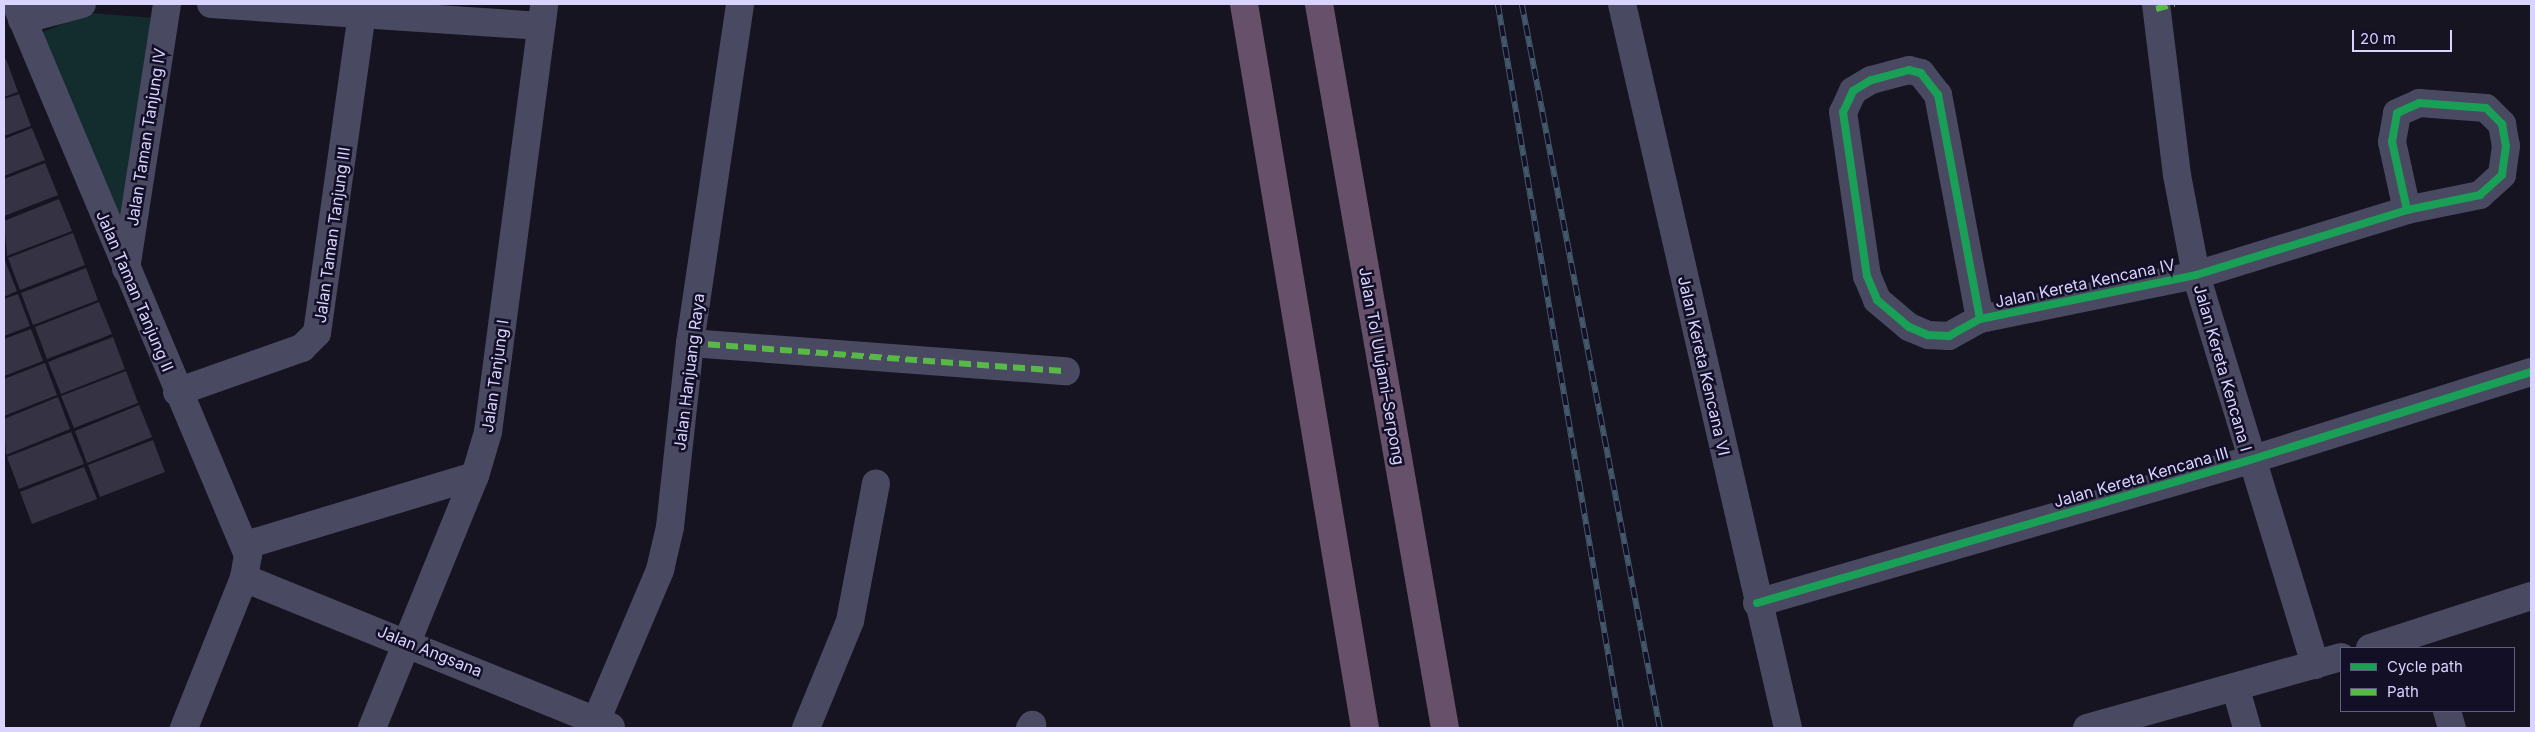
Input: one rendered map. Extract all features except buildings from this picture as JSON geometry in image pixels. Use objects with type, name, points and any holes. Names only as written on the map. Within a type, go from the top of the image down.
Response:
[{"type":"highway","points":[[1244,4],[1365,728]]},
{"type":"highway","name":"Jalan Tol Ulujami–Serpong","points":[[1319,4],[1445,728]]},
{"type":"street","points":[[19,12],[82,4]]},
{"type":"street","name":"Jalan Taman Tanjung IV","points":[[126,270],[167,4]]},
{"type":"street","points":[[212,4],[362,14],[542,15]]},
{"type":"street","name":"Jalan Hanjuang Raya","points":[[601,726],[660,570],[670,527],[690,343],[740,4]]},
{"type":"street","name":"Jalan Kereta Kencana VI","points":[[1622,4],[1757,603],[1788,728]]},
{"type":"street","name":"Jalan Kereta Kencana I","points":[[2162,5],[2196,275],[2250,460],[2315,665]]},
{"type":"street","name":"Jalan Taman Tanjung II","points":[[19,12],[177,392],[246,545],[244,578],[184,728]]},
{"type":"street","name":"Jalan Taman Tanjung III","points":[[177,392],[302,348],[318,333],[362,14]]},
{"type":"street","name":"Jalan Tanjung I","points":[[372,728],[475,476],[494,396],[542,15]]},
{"type":"street","name":"Jalan Kereta Kencana IV","points":[[1980,319],[1938,95],[1921,73],[1909,70],[1871,80],[1853,90],[1843,112],[1867,276],[1877,300],[1909,327],[1928,335],[1949,336],[1980,319],[2196,275],[2407,210]]},
{"type":"street","points":[[2419,104],[2486,108],[2502,124],[2506,146],[2502,174],[2480,195],[2407,210],[2392,142],[2397,113],[2419,104]]},
{"type":"street","points":[[690,343],[1066,370]]},
{"type":"street","name":"Jalan Kereta Kencana III","points":[[1757,603],[2250,460],[2531,372]]},
{"type":"street","points":[[246,545],[475,476]]},
{"type":"street","points":[[806,728],[850,621],[876,483]]},
{"type":"street","name":"Jalan Angsana","points":[[244,578],[407,642],[601,726]]},
{"type":"street","points":[[2377,647],[2426,640],[2531,596]]},
{"type":"street","points":[[2087,728],[2236,690],[2340,657]]},
{"type":"street","points":[[2236,690],[2247,728]]},
{"type":"street","points":[[2447,712],[2452,728]]},
{"type":"green space","points":[[90,13],[155,18],[122,228],[40,33]]},
{"type":"railway","points":[[1498,4],[1621,728]]},
{"type":"railway","points":[[1522,4],[1660,728]]},
{"type":"marked path","points":[[2156,9],[2174,4]]},
{"type":"marked path","points":[[690,343],[1066,371]]},
{"type":"cycle path","points":[[1980,319],[1938,95],[1921,73],[1909,70],[1871,80],[1853,91],[1843,112],[1867,276],[1877,300],[1909,327],[1928,335],[1949,336],[1980,319],[2196,275],[2407,210],[2392,142],[2397,113],[2419,103],[2486,108],[2502,124],[2506,146],[2502,175],[2480,195],[2407,210]]},
{"type":"cycle path","points":[[1757,603],[2250,460],[2531,372]]}]
